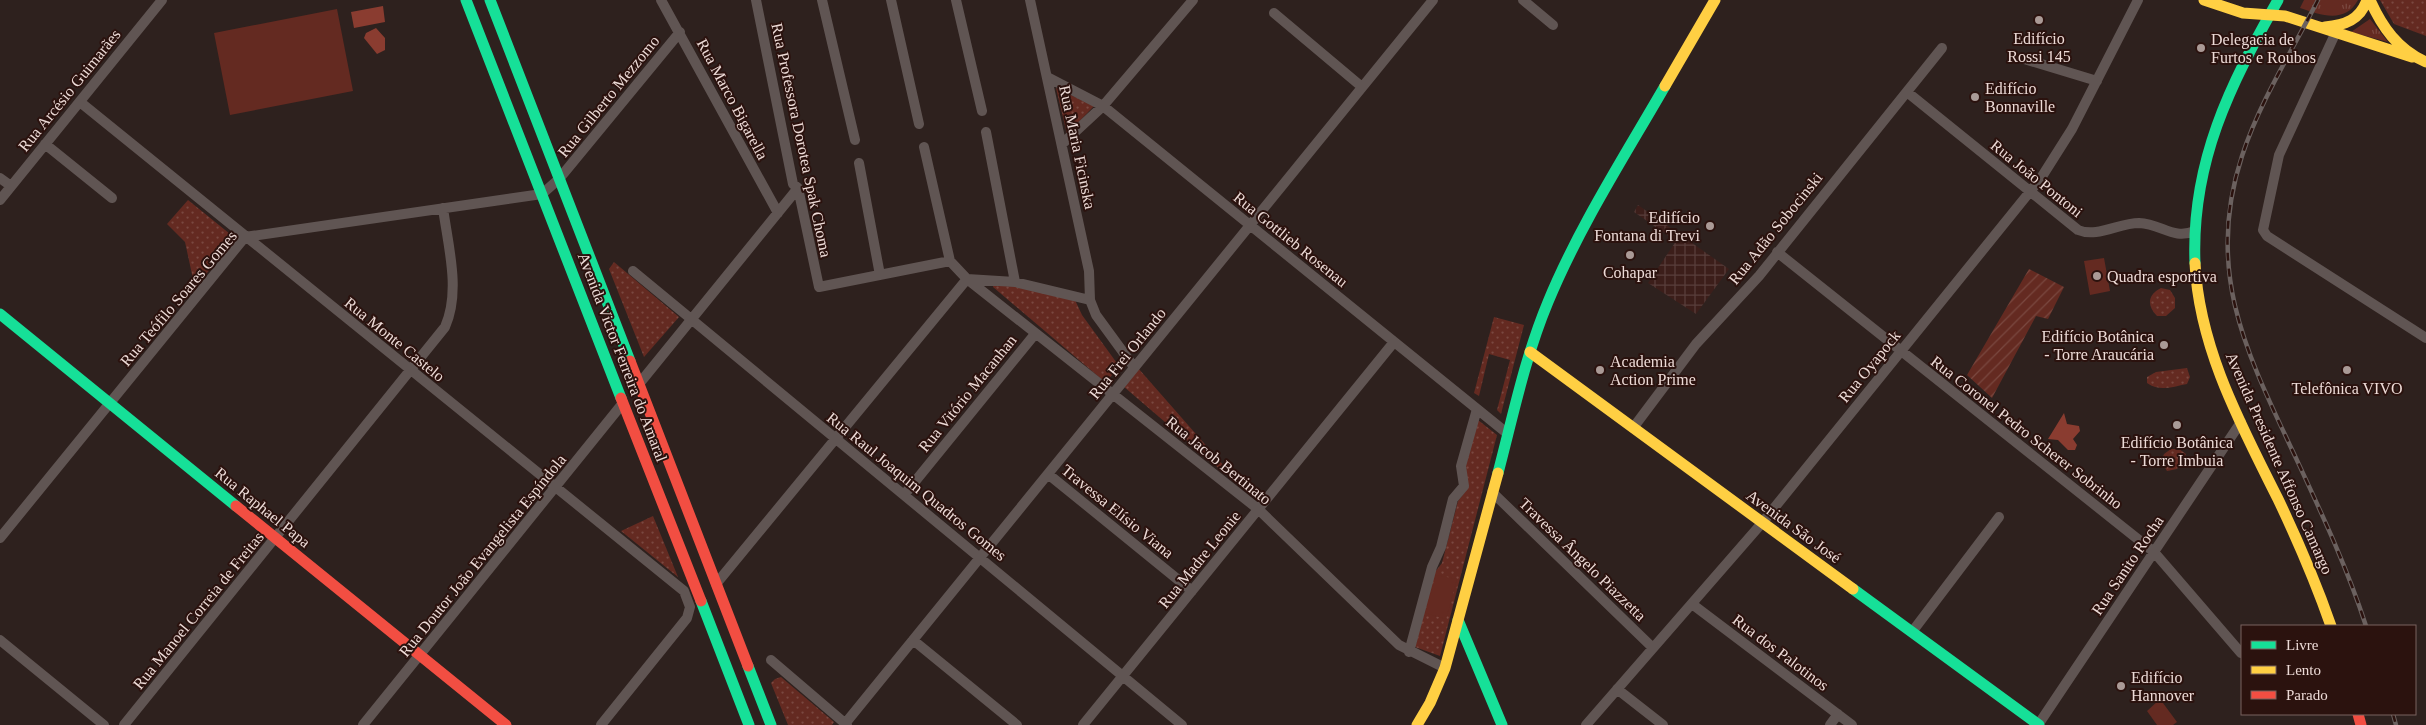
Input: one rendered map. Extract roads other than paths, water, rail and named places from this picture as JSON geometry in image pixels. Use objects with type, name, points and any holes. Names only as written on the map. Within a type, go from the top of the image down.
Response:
[{"type":"main road","name":"Avenida Victor Ferreira do Amaral","points":[[466,0],[749,725]]},
{"type":"main road","name":"Avenida Victor Ferreira do Amaral","points":[[490,0],[771,725]]},
{"type":"main road","points":[[1417,725],[1430,703],[1445,668],[1530,352],[1543,311],[1562,267],[1715,0]]},
{"type":"main road","points":[[2204,0],[2243,12],[2285,16],[2421,60]]},
{"type":"main road","name":"Avenida Presidente Affonso Camargo","points":[[2278,0],[2230,93],[2209,146],[2197,198],[2195,231],[2197,275],[2205,327],[2215,364],[2302,548],[2331,625]]},
{"type":"main road","points":[[2319,27],[2341,25],[2354,20],[2364,10],[2369,0]]},
{"type":"main road","points":[[2369,0],[2380,20],[2394,39],[2421,60]]},
{"type":"main road","points":[[2243,12],[2257,40]]},
{"type":"main road","name":"Rua Raphael Papa","points":[[0,314],[506,725]]},
{"type":"main road","name":"Avenida São José","points":[[1530,352],[2039,725]]},
{"type":"main road","points":[[1458,620],[1502,725]]},
{"type":"street","name":"Rua Arcésio Guimarães","points":[[0,200],[162,0]]},
{"type":"street","name":"Rua Marco Bigarella","points":[[662,0],[778,213]]},
{"type":"street","name":"Rua Professora Dorotea Spak Choma","points":[[756,0],[793,184],[798,188],[819,287],[880,275]]},
{"type":"street","points":[[822,0],[855,140]]},
{"type":"street","points":[[892,0],[919,124]]},
{"type":"street","points":[[956,0],[982,111]]},
{"type":"street","name":"Rua Maria Ficinska","points":[[1030,0],[1049,78],[1088,271],[1090,300]]},
{"type":"street","points":[[1062,144],[1103,106],[1193,0]]},
{"type":"street","name":"Rua Frei Orlando","points":[[846,724],[1432,0]]},
{"type":"street","points":[[1523,0],[1553,25]]},
{"type":"street","name":"Rua Oyapock","points":[[1586,725],[1762,522],[2030,192],[2062,147],[2098,81],[2138,0]]},
{"type":"street","points":[[1274,13],[1362,87]]},
{"type":"street","name":"Rua Gilberto Mezzomo","points":[[542,194],[559,178],[680,32]]},
{"type":"street","points":[[2336,32],[2279,155],[2263,230],[2267,236],[2426,338]]},
{"type":"street","name":"Rua Adão Sobocinski","points":[[1633,428],[1696,344],[1754,282],[1942,48]]},
{"type":"street","points":[[2021,58],[2098,81]]},
{"type":"street","name":"Rua Gottlieb Rosenau","points":[[1049,78],[1103,106],[1508,434]]},
{"type":"street","name":"Rua João Pontoni","points":[[1907,92],[2082,232],[2095,232],[2139,223],[2155,225],[2182,236],[2195,231]]},
{"type":"street","name":"Rua Monte Castelo","points":[[80,102],[679,587],[690,601],[689,613],[684,623],[601,725]]},
{"type":"street","points":[[986,132],[1015,282]]},
{"type":"street","points":[[45,144],[112,198]]},
{"type":"street","points":[[859,163],[880,275],[950,261],[924,147]]},
{"type":"street","points":[[0,178],[11,186]]},
{"type":"street","points":[[639,384],[798,188]]},
{"type":"street","name":"Rua Teófilo Soares Gomes","points":[[0,538],[245,237],[542,194]]},
{"type":"street","name":"Rua Manoel Correia de Freitas","points":[[124,725],[438,338],[450,317],[453,286],[443,208]]},
{"type":"street","name":"Rua Coronel Pedro Scherer Sobrinho","points":[[1777,252],[2154,552],[2240,653]]},
{"type":"street","name":"Rua Jacob Bertinato","points":[[950,261],[967,279],[1035,334],[1258,510],[1399,645],[1409,652],[1445,668]]},
{"type":"street","name":"Rua Raul Joaquim Quadros Gomes","points":[[633,271],[1182,725]]},
{"type":"street","points":[[716,584],[967,279],[1015,282],[1090,300],[1096,315],[1134,367]]},
{"type":"street","name":"Rua Vitório Macanhan","points":[[904,495],[1035,334]]},
{"type":"street","name":"Rua Madre Leonie","points":[[1083,725],[1394,342]]},
{"type":"street","name":"Rua Doutor João Evangelista Espíndola","points":[[363,725],[624,403]]},
{"type":"street","points":[[1409,652],[1432,567],[1441,547],[1453,499],[1464,486],[1461,466],[1477,409]]},
{"type":"street","name":"Rua Sanito Rocha","points":[[2039,725],[2241,422]]},
{"type":"street","name":"Travessa Elísio Viana","points":[[1048,474],[1192,591]]},
{"type":"street","name":"Travessa Ângelo Piazzetta","points":[[1492,492],[1653,648]]},
{"type":"street","points":[[1912,632],[1998,517]]},
{"type":"street","name":"Rua dos Palotinos","points":[[1692,604],[1852,725]]},
{"type":"street","points":[[0,640],[104,725]]},
{"type":"street","points":[[913,640],[1017,725]]},
{"type":"street","points":[[771,660],[846,724]]},
{"type":"street","points":[[1617,689],[1663,725]]},
{"type":"street","points":[[1830,725],[1838,714]]},
{"type":"railway","points":[[2318,0],[2267,96],[2242,156],[2231,198],[2228,237],[2229,275],[2236,311],[2247,347],[2277,419],[2351,582],[2366,625]]},
{"type":"railway","points":[[2393,715],[2396,725]]},
{"type":"place","name":"Edifício Rossi 145","points":[[2039,20]]},
{"type":"place","name":"Delegacia de Furtos e Roubos","points":[[2201,48]]},
{"type":"place","name":"Edifício Bonnaville","points":[[1975,97]]},
{"type":"place","name":"Edifício Fontana di Trevi","points":[[1710,226]]},
{"type":"place","name":"Cohapar","points":[[1630,255]]},
{"type":"place","name":"Quadra esportiva","points":[[2097,276]]},
{"type":"place","name":"Edifício Botânica - Torre Araucária","points":[[2164,345]]},
{"type":"place","name":"Academia Action Prime","points":[[1600,370]]},
{"type":"place","name":"Telefônica VIVO","points":[[2347,370]]},
{"type":"place","name":"Edifício Botânica - Torre Imbuia","points":[[2177,425]]},
{"type":"place","name":"Edifício Hannover","points":[[2121,686]]}]
